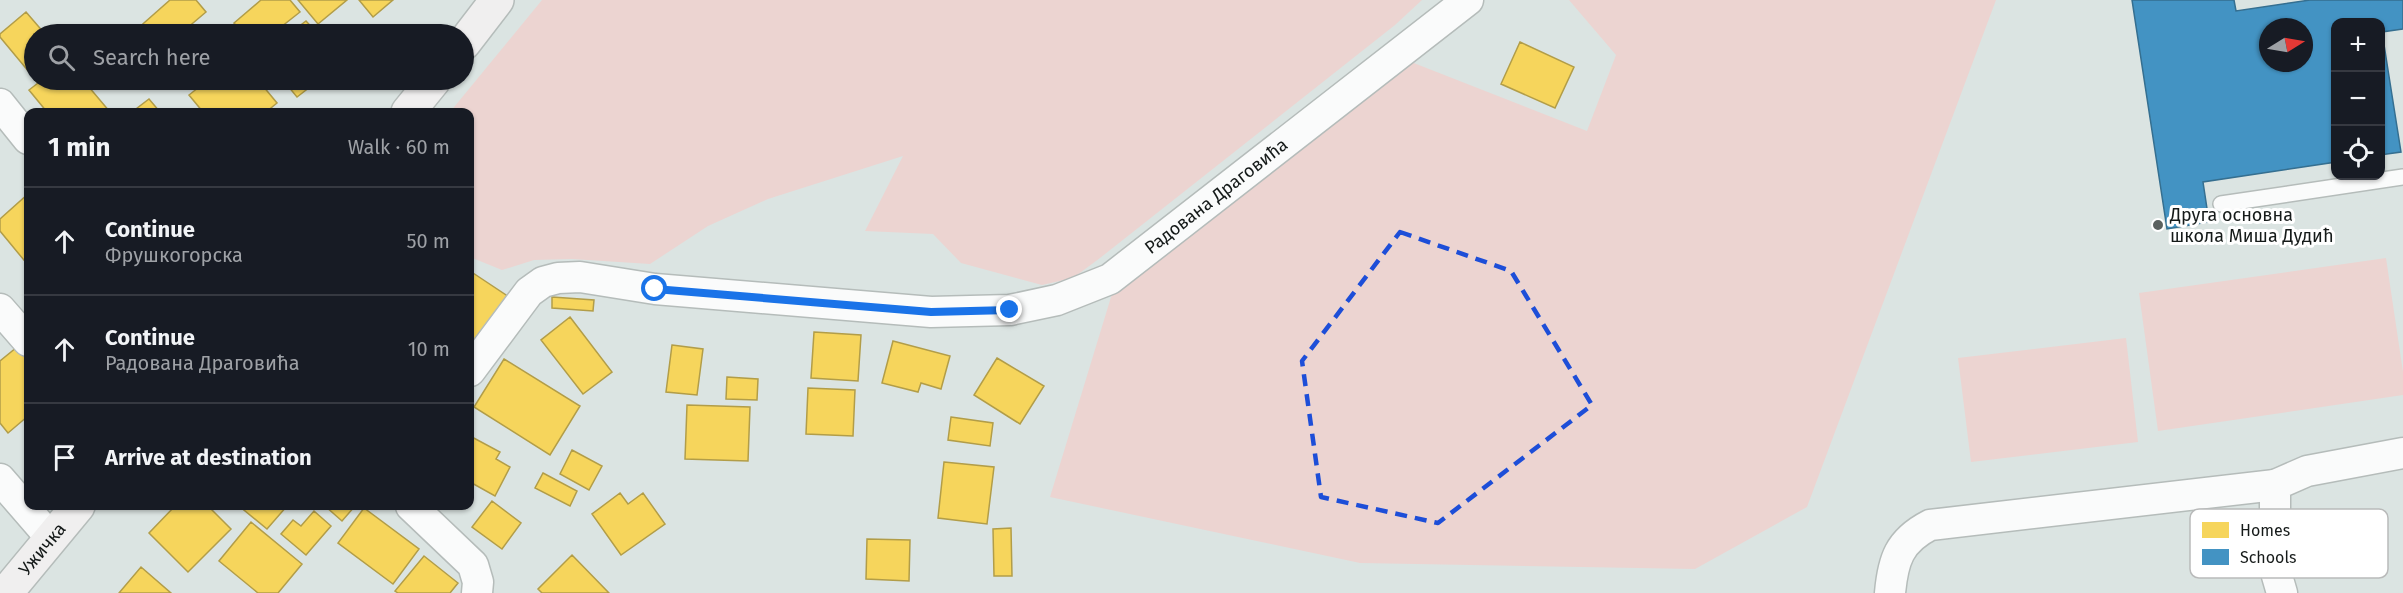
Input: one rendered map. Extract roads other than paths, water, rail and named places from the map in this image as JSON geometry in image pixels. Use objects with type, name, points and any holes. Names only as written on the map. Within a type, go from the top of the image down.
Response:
[{"type":"main road","points":[[474,30],[497,0]]},
{"type":"main road","points":[[411,108],[427,90]]},
{"type":"main road","name":"Ужичка","points":[[6,593],[75,510]]},
{"type":"street","name":"Радована Драговића","points":[[474,366],[529,292],[543,282],[558,278],[580,277],[655,289],[931,312],[1010,310],[1057,300],[1110,279],[1468,0]]},
{"type":"street","points":[[0,104],[24,134]]},
{"type":"street","points":[[0,309],[24,336]]},
{"type":"street","points":[[1890,593],[1892,570],[1901,549],[1913,534],[1930,525],[2275,485],[2307,471],[2403,453]]},
{"type":"street","points":[[0,479],[24,507]]},
{"type":"street","points":[[2275,485],[2275,509]]},
{"type":"street","points":[[27,510],[51,538]]},
{"type":"street","points":[[415,510],[473,565],[478,582],[477,593]]},
{"type":"street","points":[[2278,578],[2282,593]]},
{"type":"lane","points":[[2221,204],[2403,177]]},
{"type":"place","name":"Друга основна школа Миша Дудић","points":[[2158,225]]}]
